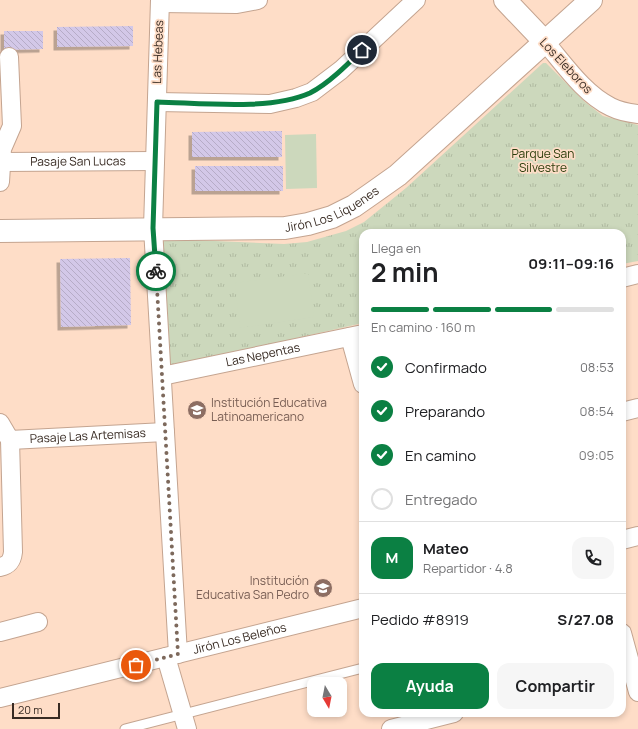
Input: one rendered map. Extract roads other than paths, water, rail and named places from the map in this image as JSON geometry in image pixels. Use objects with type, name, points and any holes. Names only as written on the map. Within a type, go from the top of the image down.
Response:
[{"type":"street","points":[[160,2],[237,4],[258,0]]},
{"type":"street","points":[[157,102],[270,104],[307,94],[341,70],[416,0]]},
{"type":"street","name":"Los Eleboros","points":[[505,0],[545,42],[583,86],[601,102],[612,108],[638,114]]},
{"type":"street","name":"Jirón Los Líquenes","points":[[0,231],[153,228],[285,228],[308,224],[338,214],[354,206],[398,175],[591,0]]},
{"type":"street","name":"Las Hebeas","points":[[160,2],[153,228],[165,432],[172,656],[185,722]]},
{"type":"street","points":[[0,182],[1,154],[12,126],[9,57]]},
{"type":"street","name":"Pasaje San Lucas","points":[[1,154],[155,161]]},
{"type":"street","points":[[626,277],[638,274]]},
{"type":"street","points":[[357,335],[359,351]]},
{"type":"street","name":"Las Nepentas","points":[[162,376],[357,335]]},
{"type":"street","points":[[626,411],[638,408]]},
{"type":"street","points":[[0,423],[10,440],[6,563]]},
{"type":"street","name":"Pasaje Las Artemisas","points":[[10,440],[165,432]]},
{"type":"street","points":[[626,539],[638,536]]},
{"type":"street","name":"Jirón Los Beleños","points":[[0,698],[359,609]]},
{"type":"street","points":[[0,632],[38,622]]},
{"type":"street","points":[[626,650],[638,692]]},
{"type":"street","points":[[391,729],[438,717]]},
{"type":"street","points":[[454,717],[456,729]]},
{"type":"lane","points":[[125,729],[185,722],[359,669]]},
{"type":"place","name":"Institución Educativa Latinoamericano","points":[[197,410]]},
{"type":"place","name":"Institución Educativa San Pedro","points":[[323,588]]},
{"type":"park label","name":"Parque San Silvestre","points":[[543,161]]}]
